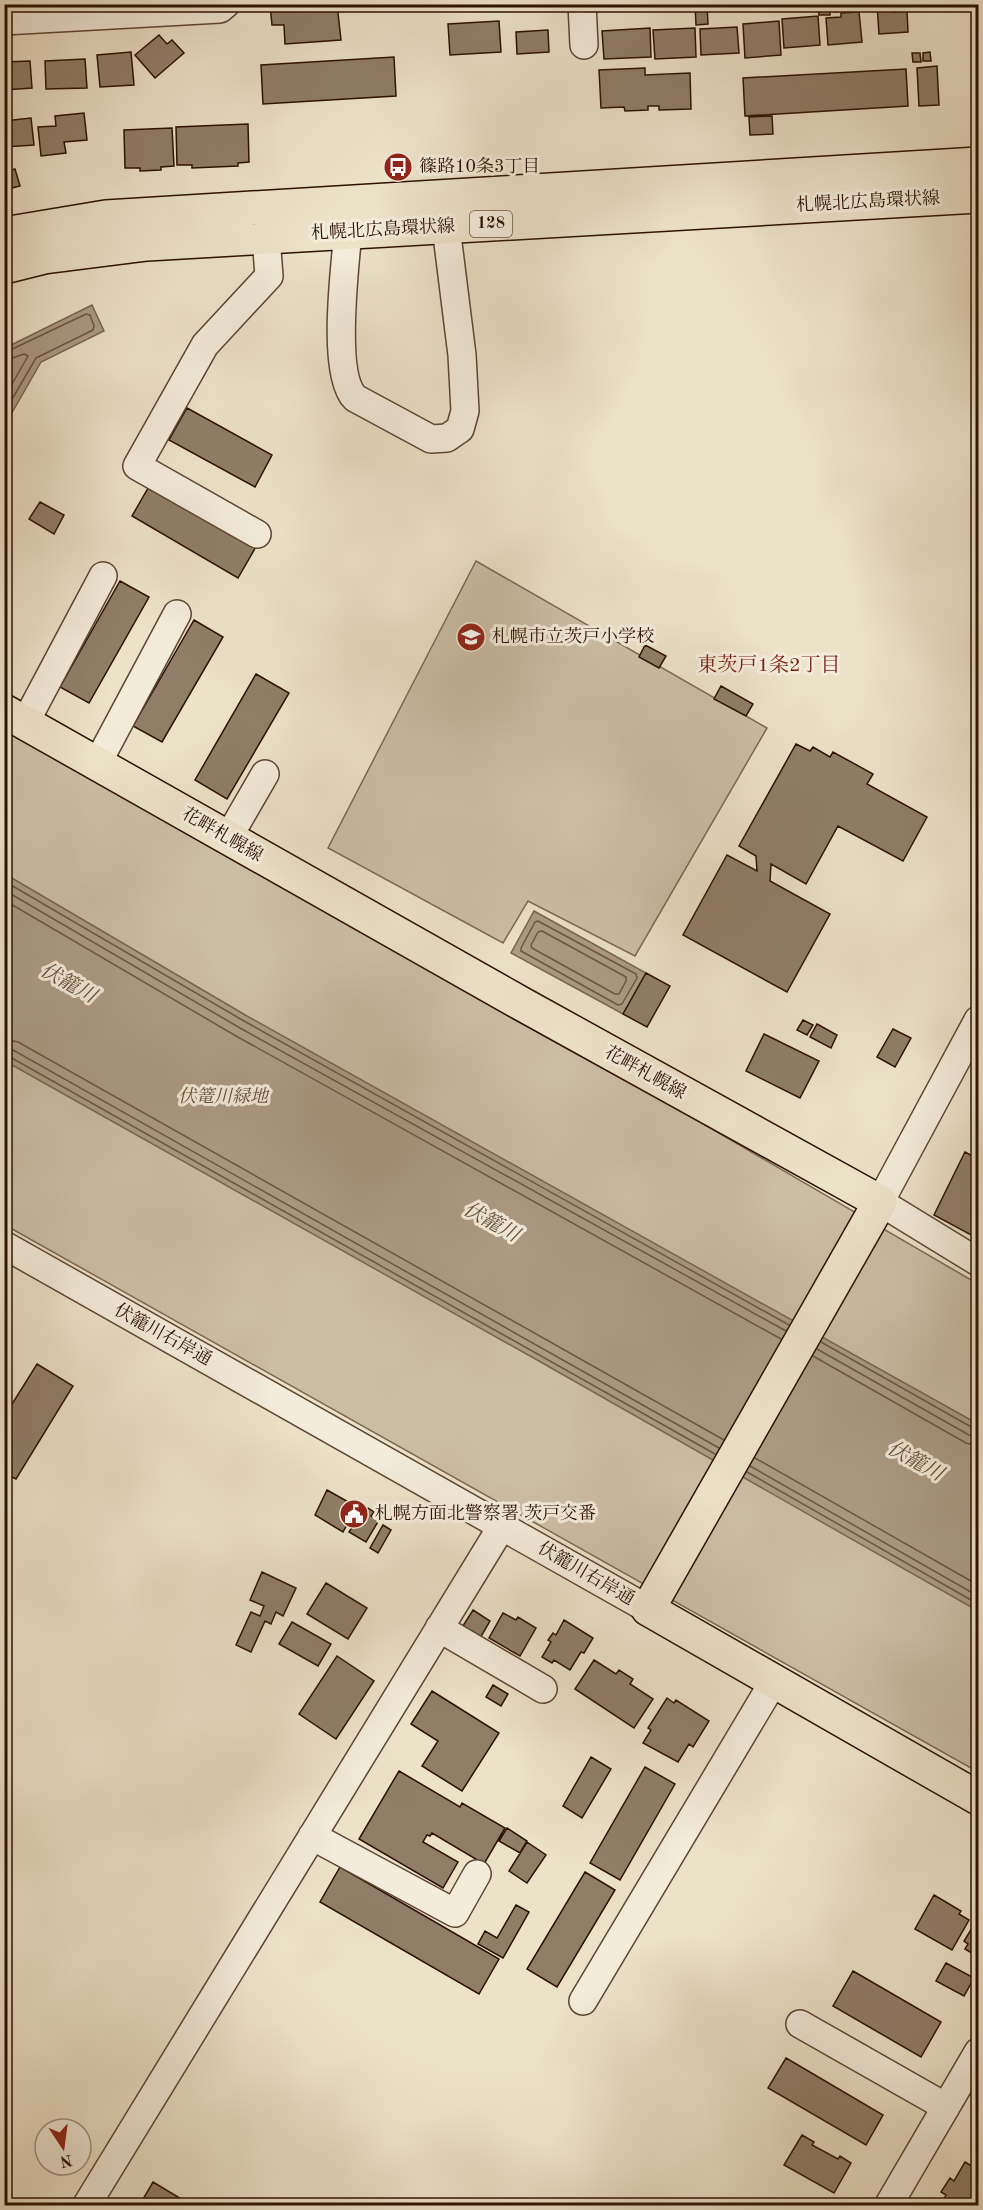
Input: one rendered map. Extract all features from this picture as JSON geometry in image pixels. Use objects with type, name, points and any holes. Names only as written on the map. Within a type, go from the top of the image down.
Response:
[{"type":"main road","name":"札幌北広島環状線","points":[[4,234],[106,217],[978,164]]},
{"type":"main road","name":"札幌北広島環状線","points":[[4,267],[44,257],[147,244],[978,196]]},
{"type":"main road","name":"花畔札幌線","points":[[15,717],[542,1016],[880,1202]]},
{"type":"main road","points":[[648,1609],[880,1202]]},
{"type":"main road","name":"伏籠川右岸通","points":[[648,1609],[978,1798]]},
{"type":"street","points":[[4,21],[220,9],[226,4]]},
{"type":"street","points":[[582,4],[584,45]]},
{"type":"street","points":[[348,232],[341,309],[345,372],[349,392],[355,398],[425,437],[439,439],[454,434],[460,429],[465,411],[462,355],[446,226]]},
{"type":"street","points":[[257,534],[137,466],[205,345],[269,276],[266,237]]},
{"type":"street","points":[[15,717],[103,576]]},
{"type":"street","points":[[97,764],[177,614]]},
{"type":"street","points":[[228,838],[265,774]]},
{"type":"street","points":[[978,1020],[880,1202],[978,1262]]},
{"type":"street","name":"伏籠川右岸通","points":[[4,1245],[648,1609]]},
{"type":"street","points":[[86,2205],[502,1526]]},
{"type":"street","points":[[439,1628],[543,1689]]},
{"type":"street","points":[[583,2001],[774,1681]]},
{"type":"street","points":[[312,1836],[455,1913],[477,1874]]},
{"type":"street","points":[[800,2024],[946,2107]]},
{"type":"street","points":[[892,2204],[946,2107],[974,2070]]},
{"type":"green space","points":[[476,561],[767,728],[635,956],[528,901],[503,943],[328,848]]},
{"type":"green space","name":"伏篭川緑地","points":[[5,717],[978,1284],[978,1772],[5,1225]]},
{"type":"water","points":[[92,305],[104,331],[41,362],[5,425],[5,348]]},
{"type":"water","name":"伏籠川","points":[[5,874],[247,1016],[978,1424],[978,1611],[5,1061]]},
{"type":"water","points":[[534,911],[646,973],[623,1014],[511,953]]},
{"type":"building","points":[[337,4],[341,40],[285,44],[284,25],[272,25],[270,5]]},
{"type":"building","points":[[695,4],[707,4],[708,24],[696,25]]},
{"type":"building","points":[[818,4],[830,4],[830,15],[819,15]]},
{"type":"building","points":[[834,4],[852,4],[853,10],[835,12]]},
{"type":"building","points":[[877,4],[893,4],[893,12],[907,11],[908,32],[879,34]]},
{"type":"building","points":[[859,12],[862,42],[828,45],[826,18],[841,17],[841,13]]},
{"type":"building","points":[[818,16],[820,45],[784,48],[782,19]]},
{"type":"building","points":[[499,21],[501,52],[450,55],[448,24]]},
{"type":"building","points":[[779,21],[781,55],[745,58],[743,24]]},
{"type":"building","points":[[737,27],[739,53],[701,55],[700,29]]},
{"type":"building","points":[[650,28],[651,57],[604,59],[602,31]]},
{"type":"building","points":[[695,28],[696,57],[655,59],[653,30]]},
{"type":"building","points":[[548,30],[549,52],[517,54],[516,32]]},
{"type":"building","points":[[159,35],[167,44],[172,40],[184,53],[155,78],[135,55]]},
{"type":"building","points":[[131,52],[134,85],[100,87],[97,55]]},
{"type":"building","points":[[930,52],[931,61],[923,61],[923,53]]},
{"type":"building","points":[[912,53],[920,53],[921,62],[913,62]]},
{"type":"building","points":[[394,57],[396,96],[263,104],[261,65]]},
{"type":"building","points":[[85,59],[87,88],[46,89],[45,61]]},
{"type":"building","points":[[30,61],[32,88],[4,90],[4,62]]},
{"type":"building","points":[[937,66],[939,105],[919,106],[917,68]]},
{"type":"building","points":[[645,68],[645,75],[690,73],[691,109],[659,110],[659,106],[648,106],[648,110],[625,111],[624,107],[601,108],[599,70]]},
{"type":"building","points":[[906,69],[908,106],[745,116],[743,78]]},
{"type":"building","points":[[84,113],[87,140],[64,142],[66,153],[41,156],[38,127],[56,126],[55,116]]},
{"type":"building","points":[[772,116],[773,134],[750,135],[749,117]]},
{"type":"building","points":[[31,118],[34,145],[4,147],[4,121]]},
{"type":"building","points":[[248,124],[249,162],[238,163],[238,166],[192,168],[192,165],[177,165],[176,127]]},
{"type":"building","points":[[172,128],[174,166],[161,167],[161,170],[140,171],[140,168],[125,168],[124,130]]},
{"type":"building","points":[[15,169],[20,186],[4,190],[4,172]]},
{"type":"building","points":[[187,408],[272,455],[255,487],[169,440]]},
{"type":"building","points":[[151,483],[257,545],[238,578],[132,516]]},
{"type":"building","points":[[40,502],[64,515],[54,534],[29,519]]},
{"type":"building","points":[[120,581],[149,597],[89,703],[60,687]]},
{"type":"building","points":[[194,620],[223,637],[162,742],[133,726]]},
{"type":"building","points":[[645,645],[666,656],[659,668],[639,657]]},
{"type":"building","points":[[256,674],[289,693],[227,799],[195,780]]},
{"type":"building","points":[[721,686],[753,704],[746,716],[714,699]]},
{"type":"building","points":[[796,744],[810,751],[813,747],[830,757],[833,752],[873,774],[867,784],[927,817],[903,861],[838,826],[806,884],[771,864],[770,881],[830,914],[787,992],[683,935],[727,855],[757,871],[756,856],[739,846]]},
{"type":"building","points":[[646,973],[670,986],[647,1027],[623,1014]]},
{"type":"building","points":[[803,1020],[813,1025],[807,1035],[797,1030]]},
{"type":"building","points":[[817,1024],[837,1035],[831,1048],[810,1037]]},
{"type":"building","points":[[893,1029],[911,1038],[895,1067],[877,1057]]},
{"type":"building","points":[[764,1034],[819,1061],[800,1098],[746,1071]]},
{"type":"building","points":[[965,1152],[978,1159],[978,1225],[973,1236],[934,1215]]},
{"type":"building","points":[[37,1364],[73,1386],[16,1479],[4,1473],[4,1417]]},
{"type":"building","points":[[327,1490],[366,1512],[368,1508],[374,1512],[371,1516],[379,1520],[366,1542],[349,1532],[353,1526],[348,1523],[343,1532],[315,1515]]},
{"type":"building","points":[[383,1525],[391,1530],[378,1553],[370,1548]]},
{"type":"building","points":[[262,1572],[296,1588],[283,1616],[276,1612],[271,1624],[265,1621],[251,1652],[236,1645],[251,1612],[260,1616],[264,1606],[250,1600]]},
{"type":"building","points":[[326,1583],[367,1608],[348,1639],[307,1614]]},
{"type":"building","points":[[473,1610],[490,1621],[479,1640],[461,1629]]},
{"type":"building","points":[[503,1613],[516,1620],[518,1617],[536,1628],[520,1656],[489,1638]]},
{"type":"building","points":[[564,1620],[593,1638],[570,1670],[554,1660],[552,1663],[542,1657],[551,1642],[548,1640],[553,1633],[556,1635]]},
{"type":"building","points":[[292,1622],[331,1644],[318,1666],[279,1644]]},
{"type":"building","points":[[337,1656],[374,1681],[336,1739],[299,1714]]},
{"type":"building","points":[[594,1660],[616,1674],[619,1670],[633,1679],[630,1684],[653,1699],[634,1728],[575,1689]]},
{"type":"building","points":[[493,1685],[508,1694],[501,1706],[486,1697]]},
{"type":"building","points":[[432,1691],[499,1733],[462,1791],[422,1766],[438,1741],[411,1724]]},
{"type":"building","points":[[667,1698],[674,1703],[676,1700],[709,1721],[693,1747],[689,1744],[678,1762],[643,1743],[651,1730],[648,1728]]},
{"type":"building","points":[[591,1757],[611,1769],[582,1818],[563,1806]]},
{"type":"building","points":[[645,1767],[675,1784],[620,1880],[590,1863]]},
{"type":"building","points":[[399,1771],[460,1807],[462,1803],[505,1828],[484,1864],[432,1833],[430,1836],[427,1835],[423,1842],[458,1862],[443,1888],[359,1839]]},
{"type":"building","points":[[507,1828],[527,1841],[520,1853],[499,1841]]},
{"type":"building","points":[[527,1842],[546,1855],[527,1883],[509,1871]]},
{"type":"building","points":[[340,1867],[499,1959],[479,1994],[320,1902]]},
{"type":"building","points":[[585,1872],[615,1890],[557,1987],[527,1969]]},
{"type":"building","points":[[934,1895],[961,1911],[959,1914],[969,1920],[952,1950],[915,1929]]},
{"type":"building","points":[[516,1905],[529,1912],[503,1958],[478,1944],[485,1931],[497,1938]]},
{"type":"building","points":[[975,1923],[978,1925],[978,1957],[965,1949],[968,1944],[964,1941]]},
{"type":"building","points":[[946,1963],[974,1978],[964,1996],[936,1981]]},
{"type":"building","points":[[853,1971],[941,2022],[921,2057],[833,2006]]},
{"type":"building","points":[[786,2058],[883,2115],[866,2145],[768,2088]]},
{"type":"building","points":[[802,2135],[814,2142],[812,2145],[838,2159],[840,2156],[851,2163],[834,2193],[784,2165]]},
{"type":"building","points":[[965,2162],[978,2170],[978,2206],[943,2206],[941,2204],[946,2195],[941,2192],[950,2178],[954,2181]]},
{"type":"building","points":[[153,2182],[193,2206],[139,2206]]},
{"type":"place","name":"篠路10条3丁目","points":[[398,167]]},
{"type":"place","name":"札幌市立茨戸小学校","points":[[471,637]]},
{"type":"place","name":"札幌方面北警察署 茨戸交番","points":[[354,1514]]},
{"type":"district","name":"東茨戸1条2丁目","points":[[769,666]]}]
